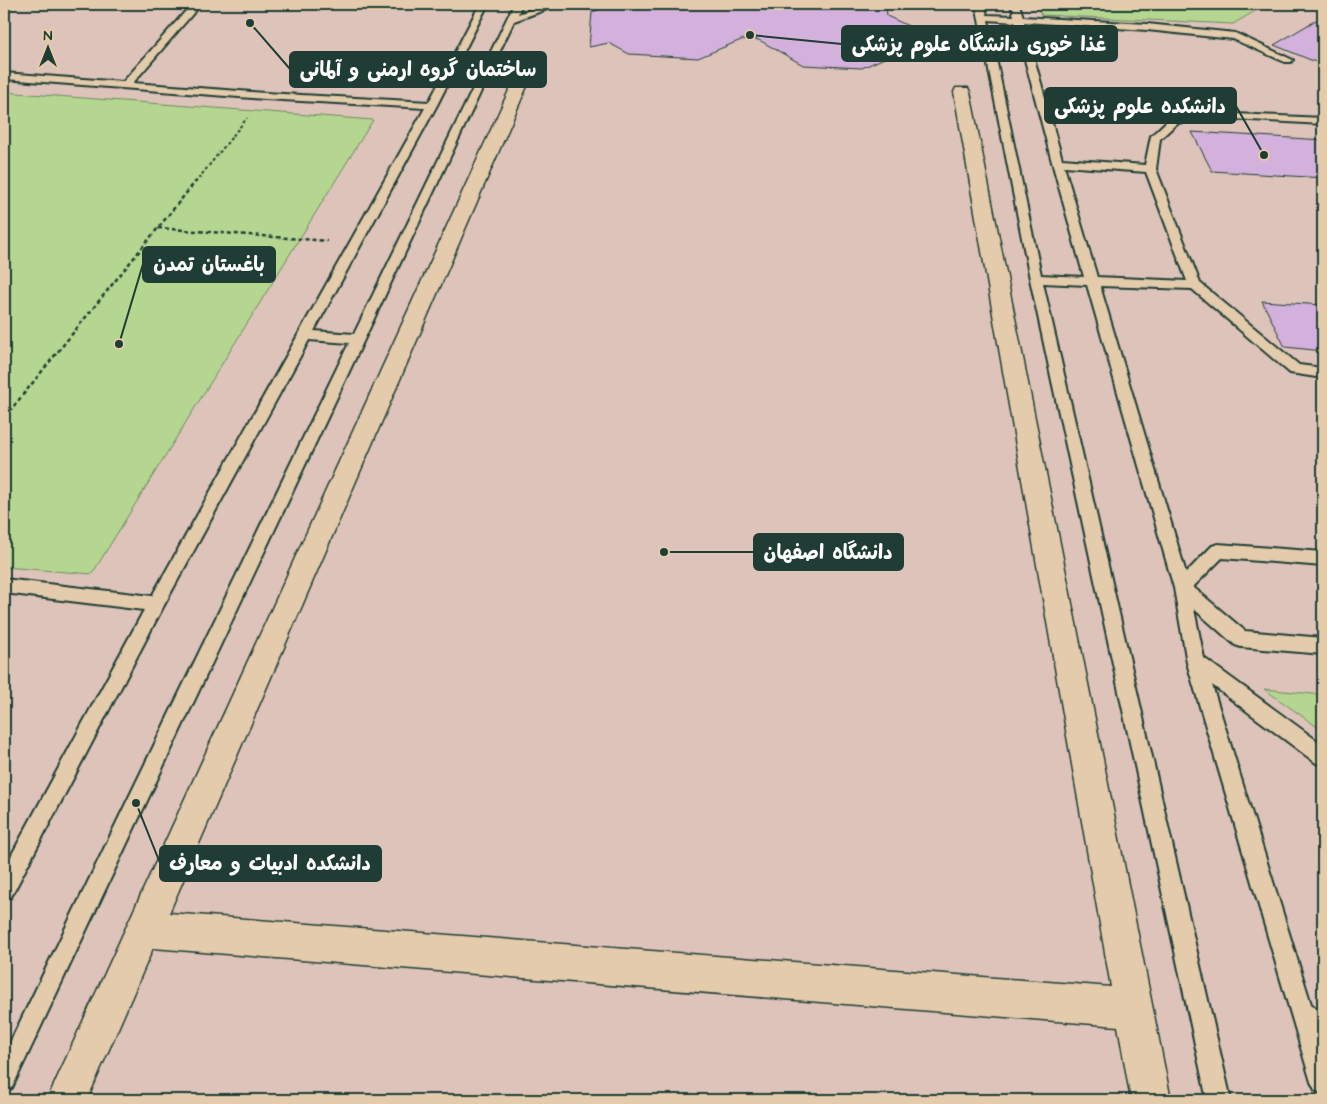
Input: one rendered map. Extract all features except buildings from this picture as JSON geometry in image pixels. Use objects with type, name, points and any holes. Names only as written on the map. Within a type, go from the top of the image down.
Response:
[{"type":"street","points":[[67,1100],[518,86]]},
{"type":"street","points":[[962,92],[1151,1100]]},
{"type":"street","points":[[143,930],[1134,1008]]},
{"type":"lane","points":[[126,85],[197,4]]},
{"type":"lane","points":[[4,890],[156,604],[357,244],[484,4]]},
{"type":"lane","points":[[4,1080],[518,4]]},
{"type":"lane","points":[[511,19],[558,4]]},
{"type":"lane","points":[[1218,1100],[1036,279],[981,10],[1017,11],[1235,36],[1288,60]]},
{"type":"lane","points":[[1017,11],[1057,162],[1182,588],[1196,663],[1323,1082]]},
{"type":"lane","points":[[4,76],[265,96],[432,105]]},
{"type":"lane","points":[[1323,121],[1195,114],[1172,122],[1156,138],[1150,169],[1195,285],[1295,370],[1323,373]]},
{"type":"lane","points":[[1057,162],[1150,169]]},
{"type":"lane","points":[[1036,279],[1195,285]]},
{"type":"lane","points":[[306,335],[357,340]]},
{"type":"lane","points":[[1182,588],[1218,551],[1323,559]]},
{"type":"lane","points":[[4,586],[156,604]]},
{"type":"lane","points":[[1182,588],[1241,639],[1323,646]]},
{"type":"lane","points":[[1196,663],[1323,756]]},
{"type":"lane","points":[[1302,1012],[1323,1030]]},
{"type":"path","points":[[4,418],[265,96]]},
{"type":"path","points":[[158,228],[357,244]]},
{"type":"shaded area","points":[[4,4],[1323,4],[1323,1100],[4,1100]]},
{"type":"green space","points":[[1037,4],[1267,4],[1233,24],[1041,15]]},
{"type":"green space","points":[[4,92],[373,120],[92,574],[4,567]]},
{"type":"green space","points":[[1264,689],[1323,695],[1323,731]]},
{"type":"place","name":"ساختمان گروه ارمنی و آلمانی","points":[[250,23]]},
{"type":"place","name":"غذا خوری دانشگاه علوم پزشکی","points":[[750,35]]},
{"type":"place","name":"دانشکده علوم پزشکی","points":[[1264,155]]},
{"type":"place","name":"باغستان تمدن","points":[[119,344]]},
{"type":"place","name":"دانشگاه اصفهان","points":[[664,552]]},
{"type":"place","name":"دانشکده ادبیات و معارف","points":[[136,803]]}]
